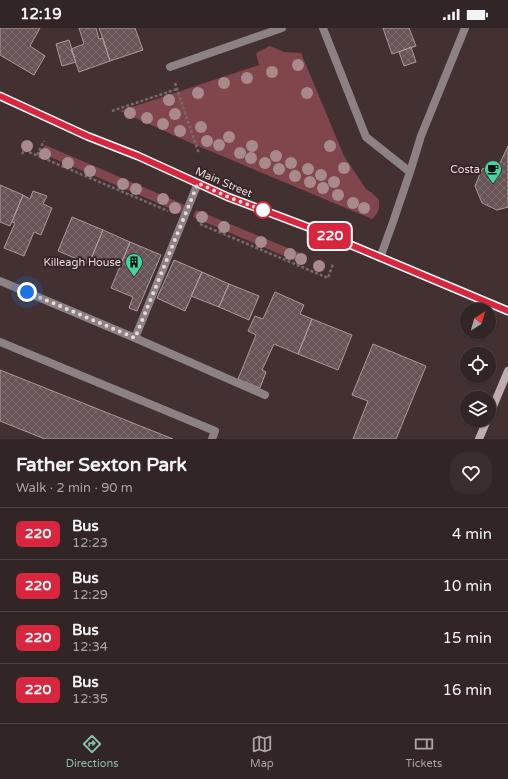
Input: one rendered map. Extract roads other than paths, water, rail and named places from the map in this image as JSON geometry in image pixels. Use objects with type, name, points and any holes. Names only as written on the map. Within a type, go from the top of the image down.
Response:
[{"type":"main road","name":"Main Street","points":[[0,96],[87,136],[138,156],[228,197],[313,229],[508,310]]},
{"type":"main road","points":[[496,399],[508,371]]},
{"type":"main road","points":[[480,439],[484,427]]},
{"type":"street","points":[[170,67],[282,28]]},
{"type":"street","points":[[323,28],[366,137],[410,172]]},
{"type":"street","points":[[380,258],[392,227],[421,136],[465,28]]},
{"type":"street","points":[[135,338],[198,183]]},
{"type":"street","points":[[0,281],[135,338],[265,396]]},
{"type":"street","points":[[0,342],[215,431],[212,439]]},
{"type":"place","name":"Costa","points":[[493,184]]},
{"type":"place","name":"Killeagh House","points":[[134,277]]}]
